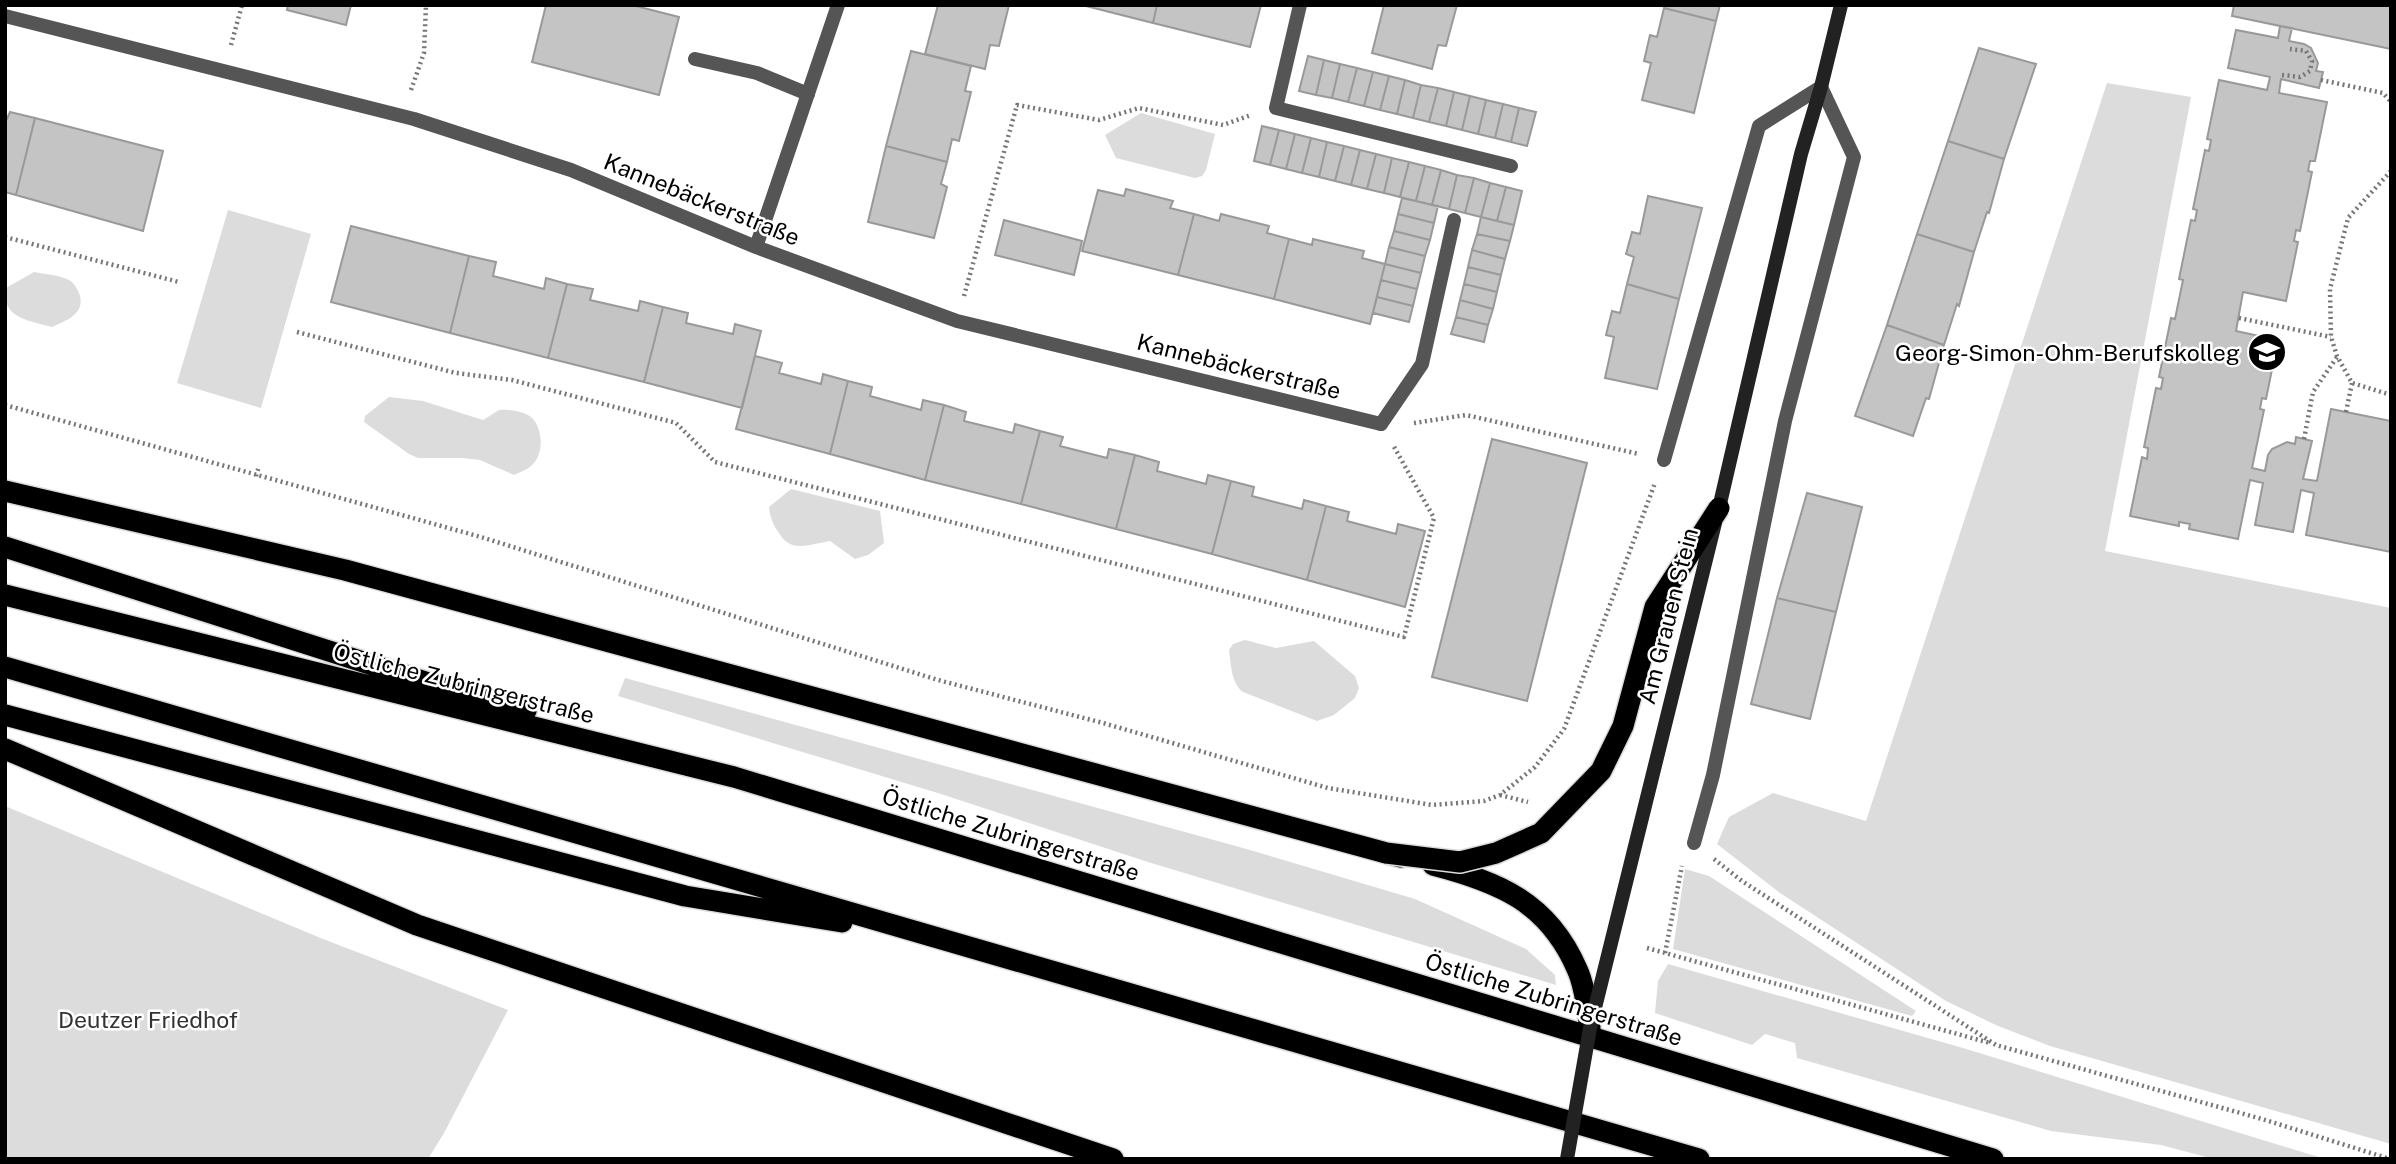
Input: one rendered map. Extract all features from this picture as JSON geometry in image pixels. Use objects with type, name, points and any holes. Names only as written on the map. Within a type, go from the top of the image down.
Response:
[{"type":"highway","points":[[5,491],[345,570],[1467,874],[1507,890],[1548,921],[1578,971],[1590,1028]]},
{"type":"highway","points":[[1386,853],[1460,862],[1496,853],[1541,833],[1601,771],[1623,726],[1655,607],[1719,508]]},
{"type":"highway","points":[[5,547],[438,686],[658,749],[734,777]]},
{"type":"highway","name":"Östliche Zubringerstraße","points":[[5,596],[734,777],[1993,1159]]},
{"type":"highway","points":[[5,667],[1699,1159]]},
{"type":"highway","points":[[5,715],[685,896],[938,939]]},
{"type":"highway","points":[[5,750],[417,925],[1113,1159]]},
{"type":"street","points":[[756,247],[838,5]]},
{"type":"street","points":[[1300,5],[1276,108],[1510,166]]},
{"type":"street","name":"Am Grauen Stein","points":[[1566,1159],[1590,1028],[1719,508],[1801,154],[1841,5]]},
{"type":"street","name":"Kannebäckerstraße","points":[[5,16],[402,116],[571,170],[756,247],[957,321],[1381,424]]},
{"type":"street","points":[[695,58],[757,74],[808,94]]},
{"type":"street","points":[[1664,460],[1759,126],[1821,87],[1854,158],[1785,421],[1713,775],[1694,843]]},
{"type":"street","points":[[1381,424],[1422,364],[1454,220]]},
{"type":"path","points":[[225,71],[242,5]]},
{"type":"path","points":[[402,116],[424,54],[426,5]]},
{"type":"path","points":[[2282,75],[2300,77],[2310,71],[2312,61],[2306,51],[2290,48]]},
{"type":"path","points":[[2321,80],[2383,93],[2391,102]]},
{"type":"path","points":[[957,321],[1017,104],[1099,120],[1139,108],[1223,125],[1276,108]]},
{"type":"path","points":[[2346,412],[2352,383],[2337,356],[2331,337],[2330,289],[2348,218],[2391,171]]},
{"type":"path","points":[[5,237],[179,282]]},
{"type":"path","points":[[2239,318],[2331,337]]},
{"type":"path","points":[[5,405],[481,537],[938,680],[1103,723],[1328,788],[1432,805],[1484,801],[1500,795],[1535,767],[1564,729],[1664,460],[1466,415],[1416,423],[1381,424],[1434,518],[1404,637],[715,462],[676,423],[512,380],[456,373],[297,332]]},
{"type":"path","points":[[2304,439],[2313,392],[2337,356]]},
{"type":"path","points":[[2352,383],[2391,395]]},
{"type":"path","points":[[256,476],[258,466]]},
{"type":"path","points":[[1500,795],[1532,803]]},
{"type":"path","points":[[1694,843],[1742,881],[1997,1045]]},
{"type":"path","points":[[1664,954],[1682,866]]},
{"type":"path","points":[[1647,948],[2262,1119],[2390,1159]]},
{"type":"green space","points":[[2107,83],[2191,97],[2105,551],[2391,608],[2391,1144],[2050,1046],[1998,1026],[1946,1001],[1780,893],[1717,844],[1729,817],[1773,793],[1866,821]]},
{"type":"green space","points":[[1141,113],[1215,134],[1202,176],[1195,178],[1116,158],[1105,135]]},
{"type":"green space","points":[[228,210],[311,234],[261,408],[177,383]]},
{"type":"green space","points":[[34,272],[63,278],[74,284],[80,298],[75,314],[52,327],[26,320],[12,312],[5,298],[6,288]]},
{"type":"green space","points":[[389,397],[423,401],[483,420],[499,410],[524,413],[531,417],[538,427],[541,440],[539,454],[531,466],[514,475],[480,460],[418,458],[364,422],[365,416]]},
{"type":"green space","points":[[791,489],[880,511],[884,543],[868,555],[855,559],[830,541],[802,546],[789,544],[775,527],[769,507]]},
{"type":"green space","points":[[1245,640],[1276,648],[1314,641],[1355,676],[1359,688],[1355,698],[1334,715],[1317,721],[1243,692],[1234,678],[1229,650],[1233,644]]},
{"type":"green space","points":[[625,678],[1243,848],[1415,899],[1526,949],[1555,975],[1556,985],[1148,862],[941,794],[618,696]]},
{"type":"green space","name":"Deutzer Friedhof","points":[[5,806],[323,939],[508,1010],[428,1159],[5,1159]]},
{"type":"green space","points":[[1685,869],[1709,876],[1916,1011],[1912,1016],[1673,949]]},
{"type":"green space","points":[[1668,964],[1963,1048],[2325,1159],[2214,1159],[2161,1145],[2051,1131],[1797,1058],[1795,1043],[1765,1034],[1752,1045],[1655,1013],[1658,981]]},
{"type":"building","points":[[288,5],[351,5],[346,25],[287,10]]},
{"type":"building","points":[[546,5],[632,5],[679,17],[659,95],[532,62]]},
{"type":"building","points":[[938,5],[1009,5],[999,46],[990,45],[985,69],[925,54]]},
{"type":"building","points":[[1082,5],[1157,5],[1153,23]]},
{"type":"building","points":[[1157,5],[1261,5],[1250,47],[1153,23]]},
{"type":"building","points":[[1384,5],[1457,5],[1446,46],[1438,45],[1432,69],[1372,53]]},
{"type":"building","points":[[1665,5],[1720,5],[1716,21],[1664,8]]},
{"type":"building","points":[[2234,5],[2391,5],[2391,49],[2232,16]]},
{"type":"building","points":[[1664,8],[1716,21],[1694,113],[1642,100],[1651,63],[1644,61],[1650,35],[1657,37]]},
{"type":"building","points":[[2280,26],[2292,28],[2289,41],[2311,48],[2318,63],[2316,71],[2323,72],[2319,88],[2281,79],[2279,93],[2327,102],[2315,161],[2310,161],[2308,171],[2312,172],[2300,231],[2296,230],[2294,241],[2298,242],[2286,301],[2243,292],[2236,331],[2278,340],[2266,399],[2262,398],[2260,409],[2264,410],[2252,468],[2265,471],[2272,449],[2287,442],[2295,444],[2296,437],[2312,441],[2303,479],[2317,481],[2331,409],[2391,421],[2391,552],[2306,535],[2314,493],[2301,490],[2293,532],[2255,525],[2263,483],[2250,480],[2238,539],[2189,529],[2190,524],[2179,522],[2179,526],[2130,516],[2142,457],[2147,459],[2148,448],[2144,447],[2156,388],[2161,389],[2163,378],[2159,377],[2171,318],[2175,319],[2183,280],[2179,279],[2191,220],[2195,221],[2197,210],[2193,209],[2205,150],[2209,151],[2211,140],[2207,139],[2219,80],[2267,90],[2270,77],[2228,68],[2236,30],[2278,38]]},
{"type":"building","points":[[1979,48],[2036,64],[2004,159],[1948,141]]},
{"type":"building","points":[[911,51],[971,66],[965,91],[971,92],[959,141],[952,139],[947,162],[886,146]]},
{"type":"building","points":[[1308,56],[1324,60],[1316,95],[1299,91]]},
{"type":"building","points":[[1324,60],[1340,64],[1332,98],[1316,95]]},
{"type":"building","points":[[1340,64],[1357,68],[1348,102],[1332,98]]},
{"type":"building","points":[[1357,68],[1373,72],[1364,106],[1348,102]]},
{"type":"building","points":[[1373,72],[1389,76],[1380,110],[1364,106]]},
{"type":"building","points":[[1389,76],[1405,80],[1397,114],[1380,110]]},
{"type":"building","points":[[1405,80],[1421,85],[1413,118],[1397,114]]},
{"type":"building","points":[[1421,85],[1438,88],[1429,122],[1413,118]]},
{"type":"building","points":[[1438,88],[1454,92],[1446,126],[1429,122]]},
{"type":"building","points":[[1454,92],[1470,96],[1462,130],[1446,126]]},
{"type":"building","points":[[1470,96],[1486,100],[1478,134],[1462,130]]},
{"type":"building","points":[[1486,100],[1503,104],[1495,138],[1478,134]]},
{"type":"building","points":[[1503,104],[1519,108],[1511,142],[1495,138]]},
{"type":"building","points":[[1519,108],[1536,112],[1527,146],[1511,142]]},
{"type":"building","points":[[10,112],[35,118],[16,195],[5,192],[5,123]]},
{"type":"building","points":[[35,118],[163,151],[143,231],[16,195]]},
{"type":"building","points":[[1262,126],[1279,130],[1270,165],[1254,161]]},
{"type":"building","points":[[1279,130],[1295,134],[1286,169],[1270,165]]},
{"type":"building","points":[[1295,134],[1311,138],[1302,173],[1286,169]]},
{"type":"building","points":[[1311,138],[1327,142],[1319,177],[1302,173]]},
{"type":"building","points":[[1948,141],[2004,159],[1989,213],[1987,212],[1974,252],[1917,234]]},
{"type":"building","points":[[1327,142],[1344,146],[1335,181],[1319,177]]},
{"type":"building","points":[[886,146],[947,162],[941,184],[947,187],[934,238],[868,222]]},
{"type":"building","points":[[1344,146],[1360,150],[1351,185],[1335,181]]},
{"type":"building","points":[[1360,150],[1376,154],[1367,189],[1351,185]]},
{"type":"building","points":[[1376,154],[1392,158],[1384,193],[1367,189]]},
{"type":"building","points":[[1392,158],[1409,162],[1400,197],[1384,193]]},
{"type":"building","points":[[1409,162],[1425,166],[1416,201],[1400,197]]},
{"type":"building","points":[[1425,166],[1441,170],[1432,205],[1416,201]]},
{"type":"building","points":[[1441,170],[1457,175],[1449,209],[1432,205]]},
{"type":"building","points":[[1457,175],[1474,178],[1465,213],[1449,209]]},
{"type":"building","points":[[1474,178],[1490,183],[1481,217],[1465,213]]},
{"type":"building","points":[[1490,183],[1506,187],[1497,221],[1481,217]]},
{"type":"building","points":[[1506,187],[1522,191],[1514,225],[1497,221]]},
{"type":"building","points":[[1126,189],[1173,201],[1170,208],[1194,214],[1178,275],[1082,251],[1098,190],[1124,196]]},
{"type":"building","points":[[1648,196],[1702,208],[1679,299],[1627,284],[1634,257],[1626,254],[1632,232],[1640,234]]},
{"type":"building","points":[[1402,198],[1438,206],[1434,223],[1398,214]]},
{"type":"building","points":[[1194,214],[1219,221],[1221,214],[1269,226],[1267,233],[1289,239],[1274,299],[1178,275]]},
{"type":"building","points":[[1398,214],[1434,223],[1430,240],[1394,231]]},
{"type":"building","points":[[1481,217],[1514,225],[1510,241],[1477,234]]},
{"type":"building","points":[[1004,220],[1082,241],[1074,275],[995,255]]},
{"type":"building","points":[[351,226],[469,256],[450,333],[331,302]]},
{"type":"building","points":[[1394,231],[1430,240],[1425,256],[1389,247]]},
{"type":"building","points":[[1477,234],[1510,241],[1505,259],[1472,250]]},
{"type":"building","points":[[1917,234],[1974,252],[1959,306],[1957,304],[1944,345],[1887,325]]},
{"type":"building","points":[[1289,239],[1312,245],[1313,239],[1364,251],[1362,258],[1385,264],[1370,324],[1274,299]]},
{"type":"building","points":[[1389,247],[1425,256],[1421,273],[1385,264]]},
{"type":"building","points":[[1472,250],[1505,259],[1501,275],[1468,267]]},
{"type":"building","points":[[469,256],[496,262],[493,276],[544,289],[546,278],[567,284],[548,358],[450,333]]},
{"type":"building","points":[[1385,264],[1421,273],[1417,289],[1381,280]]},
{"type":"building","points":[[1468,267],[1501,275],[1497,292],[1464,284]]},
{"type":"building","points":[[1381,280],[1417,289],[1413,306],[1377,297]]},
{"type":"building","points":[[567,284],[593,289],[590,300],[638,311],[640,301],[663,307],[644,382],[548,358]]},
{"type":"building","points":[[1464,284],[1497,292],[1493,309],[1460,300]]},
{"type":"building","points":[[1627,284],[1679,299],[1657,389],[1605,378],[1614,337],[1606,335],[1612,311],[1620,313]]},
{"type":"building","points":[[1377,297],[1413,306],[1409,322],[1373,313]]},
{"type":"building","points":[[1460,300],[1493,309],[1488,325],[1456,317]]},
{"type":"building","points":[[663,307],[688,313],[686,323],[733,334],[735,324],[761,331],[742,408],[644,382]]},
{"type":"building","points":[[1456,317],[1488,325],[1484,342],[1451,334]]},
{"type":"building","points":[[1887,325],[1944,345],[1929,399],[1926,398],[1913,436],[1855,416]]},
{"type":"building","points":[[755,356],[782,363],[779,373],[821,384],[823,374],[848,381],[830,454],[736,429]]},
{"type":"building","points":[[848,381],[872,387],[870,396],[921,410],[923,400],[944,405],[925,480],[830,454]]},
{"type":"building","points":[[944,405],[966,412],[964,421],[1013,433],[1015,424],[1040,431],[1021,504],[925,480]]},
{"type":"building","points":[[1040,431],[1063,437],[1060,446],[1107,458],[1109,449],[1135,455],[1116,529],[1021,504]]},
{"type":"building","points":[[1492,439],[1587,463],[1527,701],[1432,677]]},
{"type":"building","points":[[1135,455],[1159,462],[1157,471],[1206,484],[1208,475],[1231,481],[1212,554],[1116,529]]},
{"type":"building","points":[[1231,481],[1254,487],[1252,496],[1302,509],[1304,500],[1326,506],[1307,580],[1212,554]]},
{"type":"building","points":[[1807,493],[1862,507],[1836,612],[1777,598]]},
{"type":"building","points":[[1326,506],[1349,512],[1347,521],[1396,534],[1398,524],[1425,531],[1405,607],[1307,580]]},
{"type":"building","points":[[1777,598],[1836,612],[1810,719],[1751,704]]},
{"type":"place","name":"Georg-Simon-Ohm-Berufskolleg","points":[[2267,352]]}]
